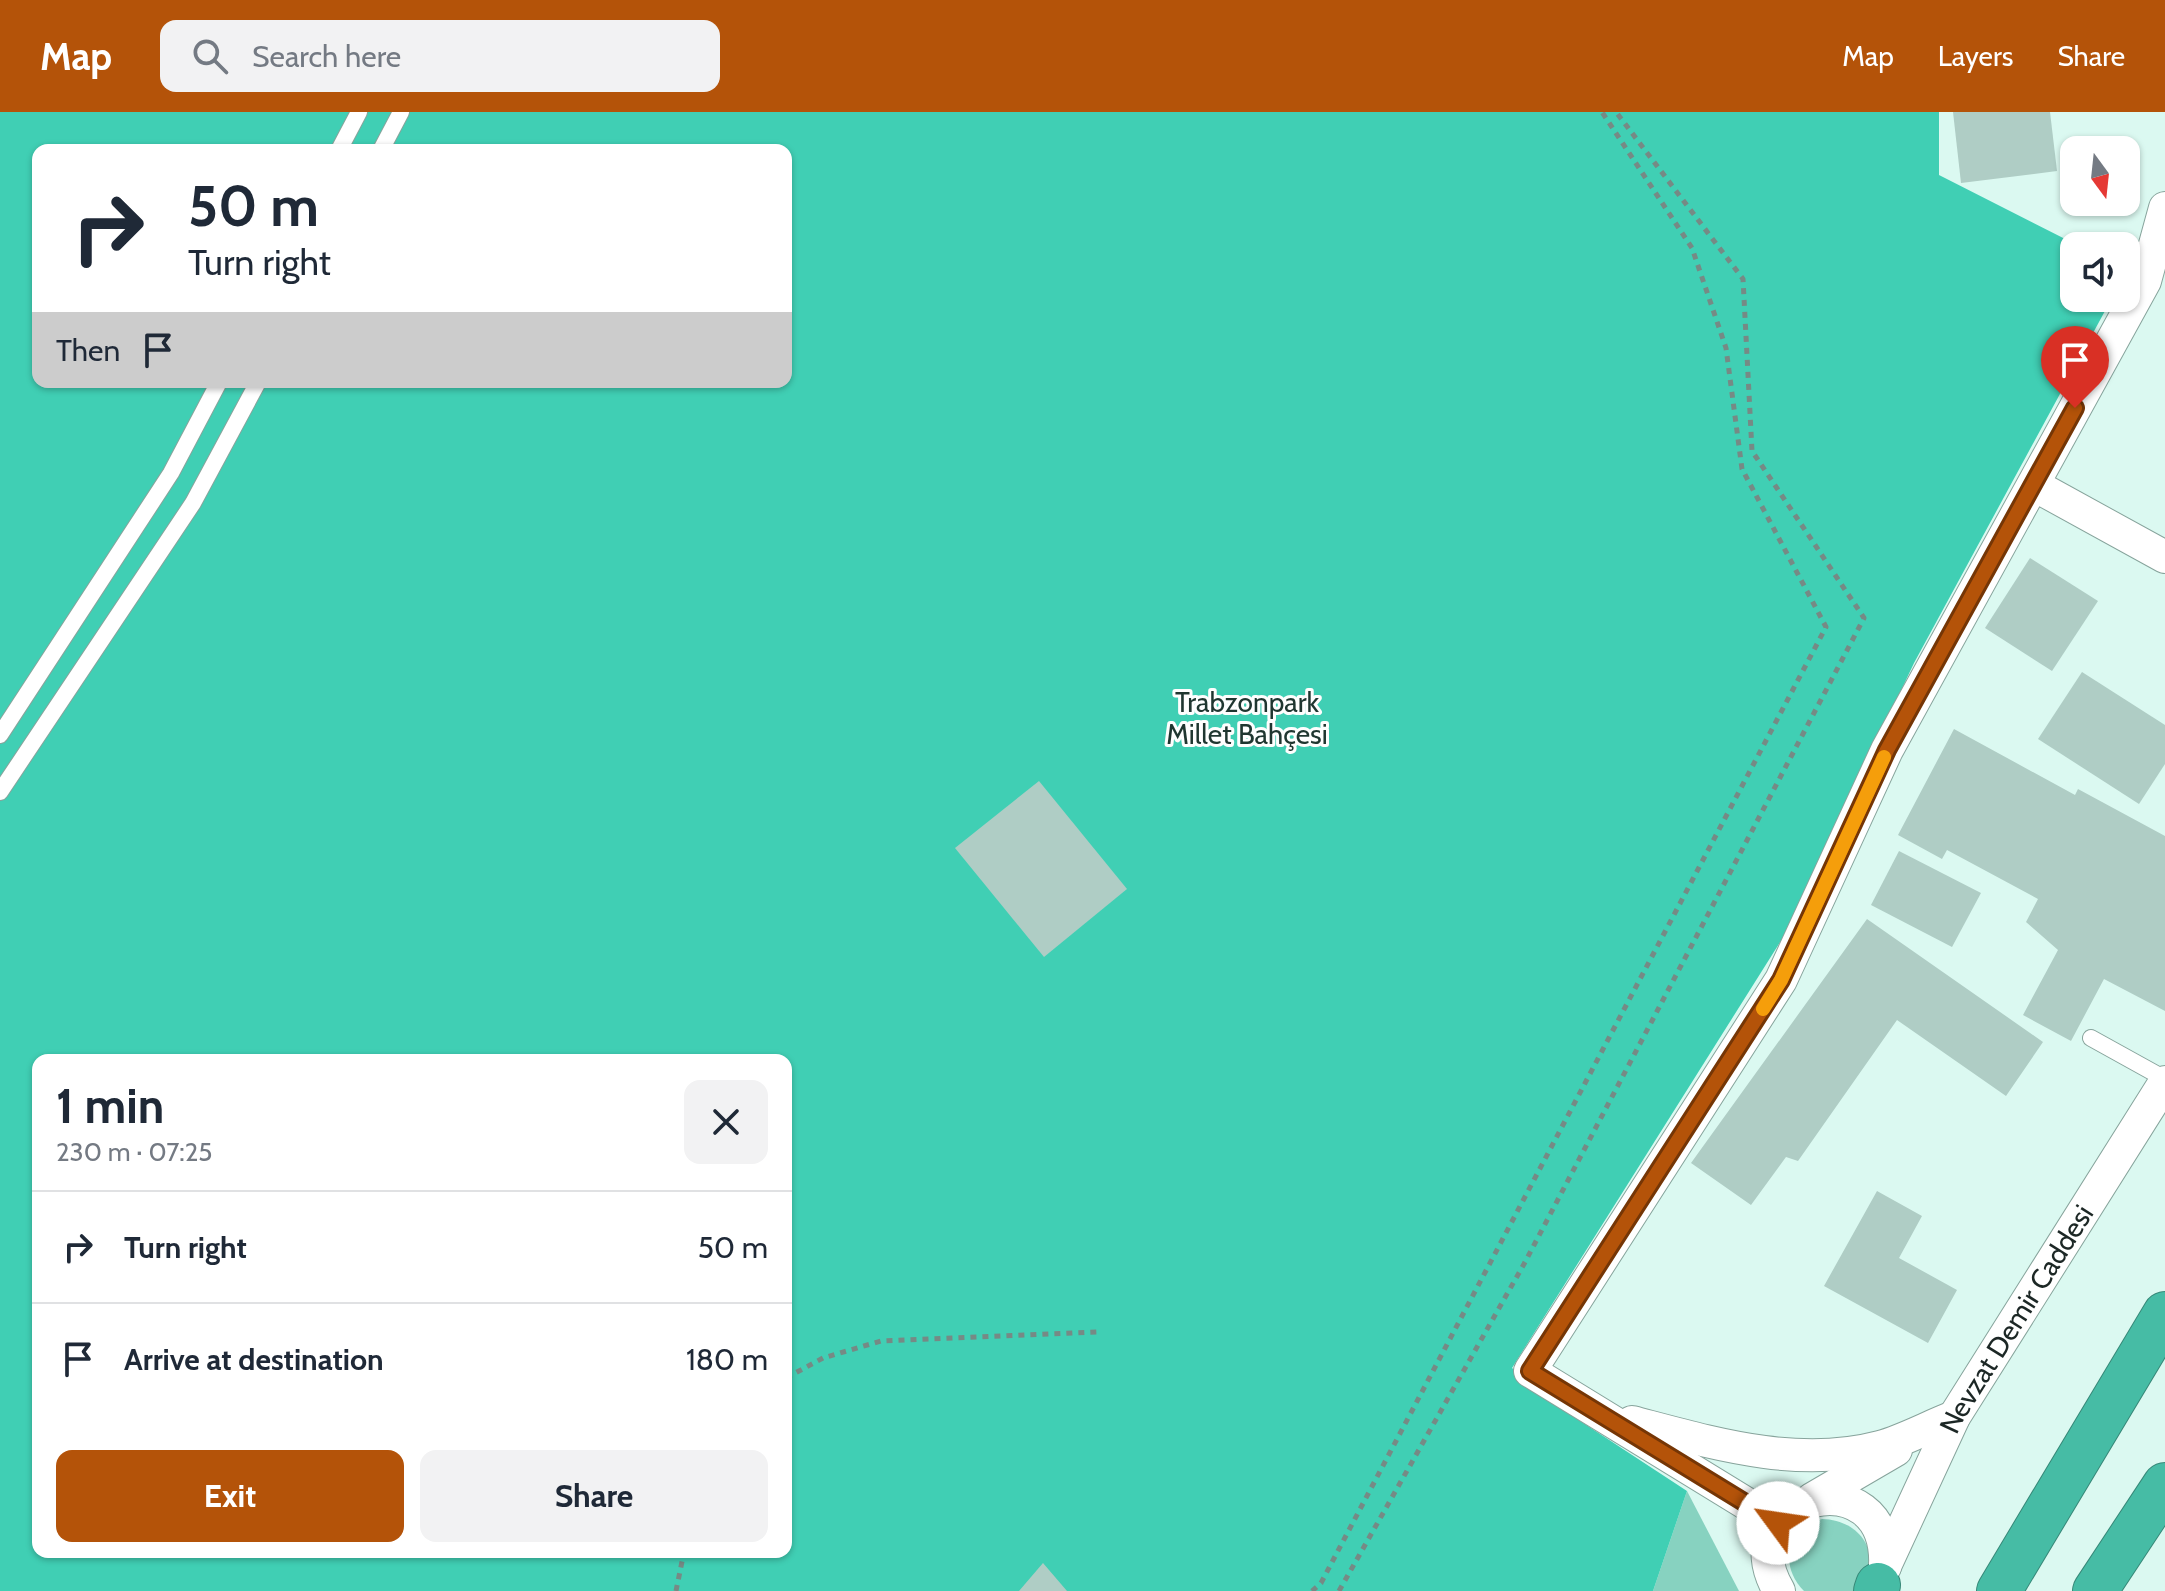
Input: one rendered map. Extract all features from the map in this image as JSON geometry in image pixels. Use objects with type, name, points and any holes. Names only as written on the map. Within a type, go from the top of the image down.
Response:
[{"type":"highway","points":[[1999,1591],[2165,1314]]},
{"type":"highway","points":[[2095,1591],[2165,1485]]},
{"type":"street","points":[[1778,1523],[1530,1371],[1781,980],[1887,750],[2145,281],[2165,208]]},
{"type":"street","points":[[2034,485],[2165,557]]},
{"type":"street","name":"Nevzat Demir Caddesi","points":[[1878,1583],[1954,1417],[2165,1081]]},
{"type":"street","points":[[1601,1414],[1725,1446],[1803,1457],[1880,1447],[1954,1417]]},
{"type":"street","points":[[1779,1591],[1771,1577],[1767,1559],[1770,1540],[1778,1523],[1792,1508],[1954,1417]]},
{"type":"street","points":[[1810,1500],[1830,1497],[1849,1502],[1866,1512],[1878,1528],[1885,1547],[1878,1583]]},
{"type":"lane","points":[[342,144],[359,112]]},
{"type":"lane","points":[[384,144],[401,112]]},
{"type":"lane","points":[[0,735],[171,473],[216,388]]},
{"type":"lane","points":[[0,792],[193,503],[255,388]]},
{"type":"lane","points":[[2091,1038],[2165,1081]]},
{"type":"path","points":[[1312,1591],[1321,1583],[1826,627],[1742,469],[1726,348],[1692,248],[1602,112]]},
{"type":"path","points":[[1339,1591],[1524,1264],[1864,618],[1752,451],[1743,279],[1616,112]]},
{"type":"path","points":[[792,1375],[823,1358],[881,1341],[1098,1332]]},
{"type":"path","points":[[676,1591],[683,1558]]},
{"type":"green space","name":"Trabzonpark Millet Bahçesi","points":[[0,112],[1939,112],[1939,175],[2060,236],[2060,312],[2104,312],[1914,663],[1789,928],[1512,1368],[1565,1411],[1687,1491],[1653,1591],[0,1591]]},
{"type":"green space","points":[[1687,1491],[1739,1591],[1653,1591]]},
{"type":"green space","points":[[1822,1519],[1849,1526],[1866,1543],[1869,1566],[1864,1579],[1854,1591],[1804,1591],[1791,1570],[1790,1550],[1795,1540],[1810,1525]]},
{"type":"building","points":[[1953,112],[2050,112],[2057,171],[1961,183]]},
{"type":"building","points":[[2030,558],[2098,601],[2052,671],[1985,628]]},
{"type":"building","points":[[2082,672],[2165,725],[2165,764],[2139,804],[2038,739]]},
{"type":"building","points":[[1954,729],[2075,795],[2078,789],[2165,836],[2165,1011],[2104,979],[2071,1041],[2023,1015],[2058,950],[2026,922],[2038,899],[1947,850],[1942,859],[1898,835]]},
{"type":"building","points":[[1039,781],[1127,889],[1044,957],[955,848]]},
{"type":"building","points":[[1899,851],[1981,893],[1952,947],[1871,905]]},
{"type":"building","points":[[1867,919],[2043,1042],[2006,1096],[1897,1020],[1798,1161],[1786,1157],[1751,1205],[1691,1163]]},
{"type":"building","points":[[1877,1191],[1922,1216],[1899,1258],[1957,1290],[1928,1343],[1824,1286]]},
{"type":"building","points":[[1043,1563],[1067,1591],[1019,1591]]},
{"type":"slow traffic","points":[[1763,1009],[1781,980],[1884,757]]},
{"type":"route","points":[[1778,1523],[1530,1371],[1781,980],[1887,750],[2075,408]]}]
